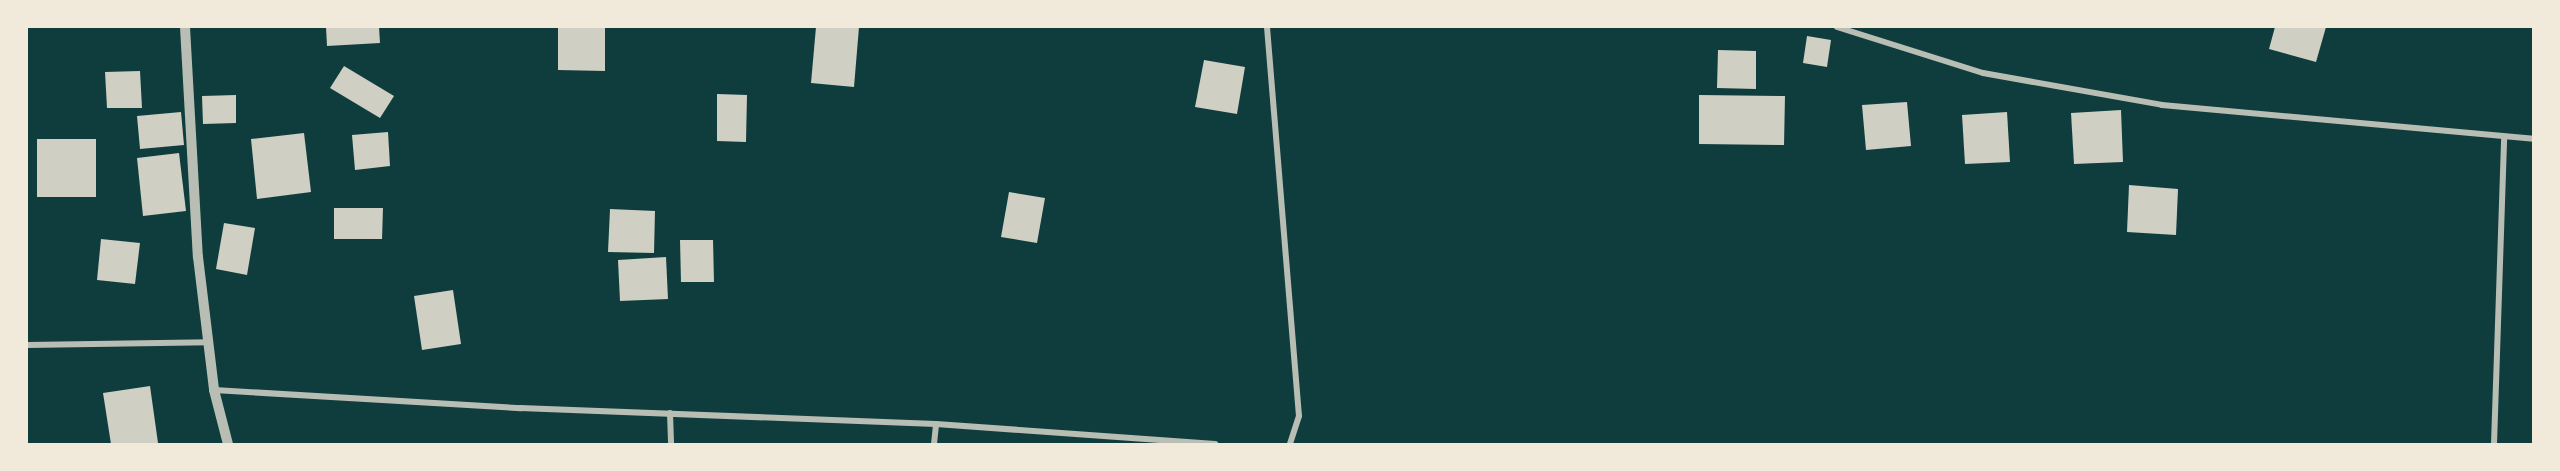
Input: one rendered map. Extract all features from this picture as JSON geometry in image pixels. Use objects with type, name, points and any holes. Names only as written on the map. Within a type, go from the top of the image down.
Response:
[{"type":"street","points":[[185,27],[198,257],[214,390],[228,444]]},
{"type":"street","points":[[1267,27],[1299,416],[1290,444]]},
{"type":"street","points":[[1837,27],[1983,73],[2162,105],[2533,139]]},
{"type":"street","points":[[2494,444],[2504,137]]},
{"type":"street","points":[[27,345],[209,342]]},
{"type":"street","points":[[214,390],[936,424],[1215,444]]},
{"type":"street","points":[[669,413],[671,444]]},
{"type":"street","points":[[934,444],[936,424]]},
{"type":"building","points":[[326,27],[379,27],[380,43],[327,46]]},
{"type":"building","points":[[558,27],[605,27],[605,71],[558,70]]},
{"type":"building","points":[[816,27],[859,27],[854,87],[811,83]]},
{"type":"building","points":[[2275,27],[2326,27],[2316,62],[2269,49]]},
{"type":"building","points":[[1807,36],[1831,40],[1827,67],[1803,63]]},
{"type":"building","points":[[1718,50],[1756,51],[1756,89],[1717,88]]},
{"type":"building","points":[[1204,60],[1245,67],[1237,114],[1195,107]]},
{"type":"building","points":[[344,66],[394,96],[380,118],[330,88]]},
{"type":"building","points":[[140,71],[142,108],[107,108],[105,72]]},
{"type":"building","points":[[717,94],[747,95],[746,142],[717,141]]},
{"type":"building","points":[[236,95],[236,123],[203,124],[202,96]]},
{"type":"building","points":[[1699,95],[1785,96],[1784,145],[1699,144]]},
{"type":"building","points":[[1907,102],[1911,146],[1866,150],[1862,105]]},
{"type":"building","points":[[2121,110],[2123,162],[2074,164],[2071,113]]},
{"type":"building","points":[[181,112],[184,145],[140,149],[137,116]]},
{"type":"building","points":[[2007,112],[2010,162],[1965,164],[1962,115]]},
{"type":"building","points":[[388,132],[390,166],[355,170],[352,135]]},
{"type":"building","points":[[304,133],[311,192],[257,199],[251,139]]},
{"type":"building","points":[[37,139],[96,139],[96,197],[37,197]]},
{"type":"building","points":[[179,153],[186,211],[143,216],[137,158]]},
{"type":"building","points":[[2129,185],[2178,189],[2176,235],[2127,232]]},
{"type":"building","points":[[1009,192],[1045,198],[1037,243],[1001,237]]},
{"type":"building","points":[[334,208],[383,208],[382,239],[334,239]]},
{"type":"building","points":[[610,209],[655,211],[654,253],[608,252]]},
{"type":"building","points":[[224,223],[255,228],[247,275],[216,269]]},
{"type":"building","points":[[101,239],[140,243],[135,284],[97,280]]},
{"type":"building","points":[[680,240],[713,240],[714,282],[681,282]]},
{"type":"building","points":[[666,257],[668,299],[620,301],[618,260]]},
{"type":"building","points":[[453,290],[461,344],[422,350],[414,296]]},
{"type":"building","points":[[150,386],[158,443],[111,444],[103,393]]}]
